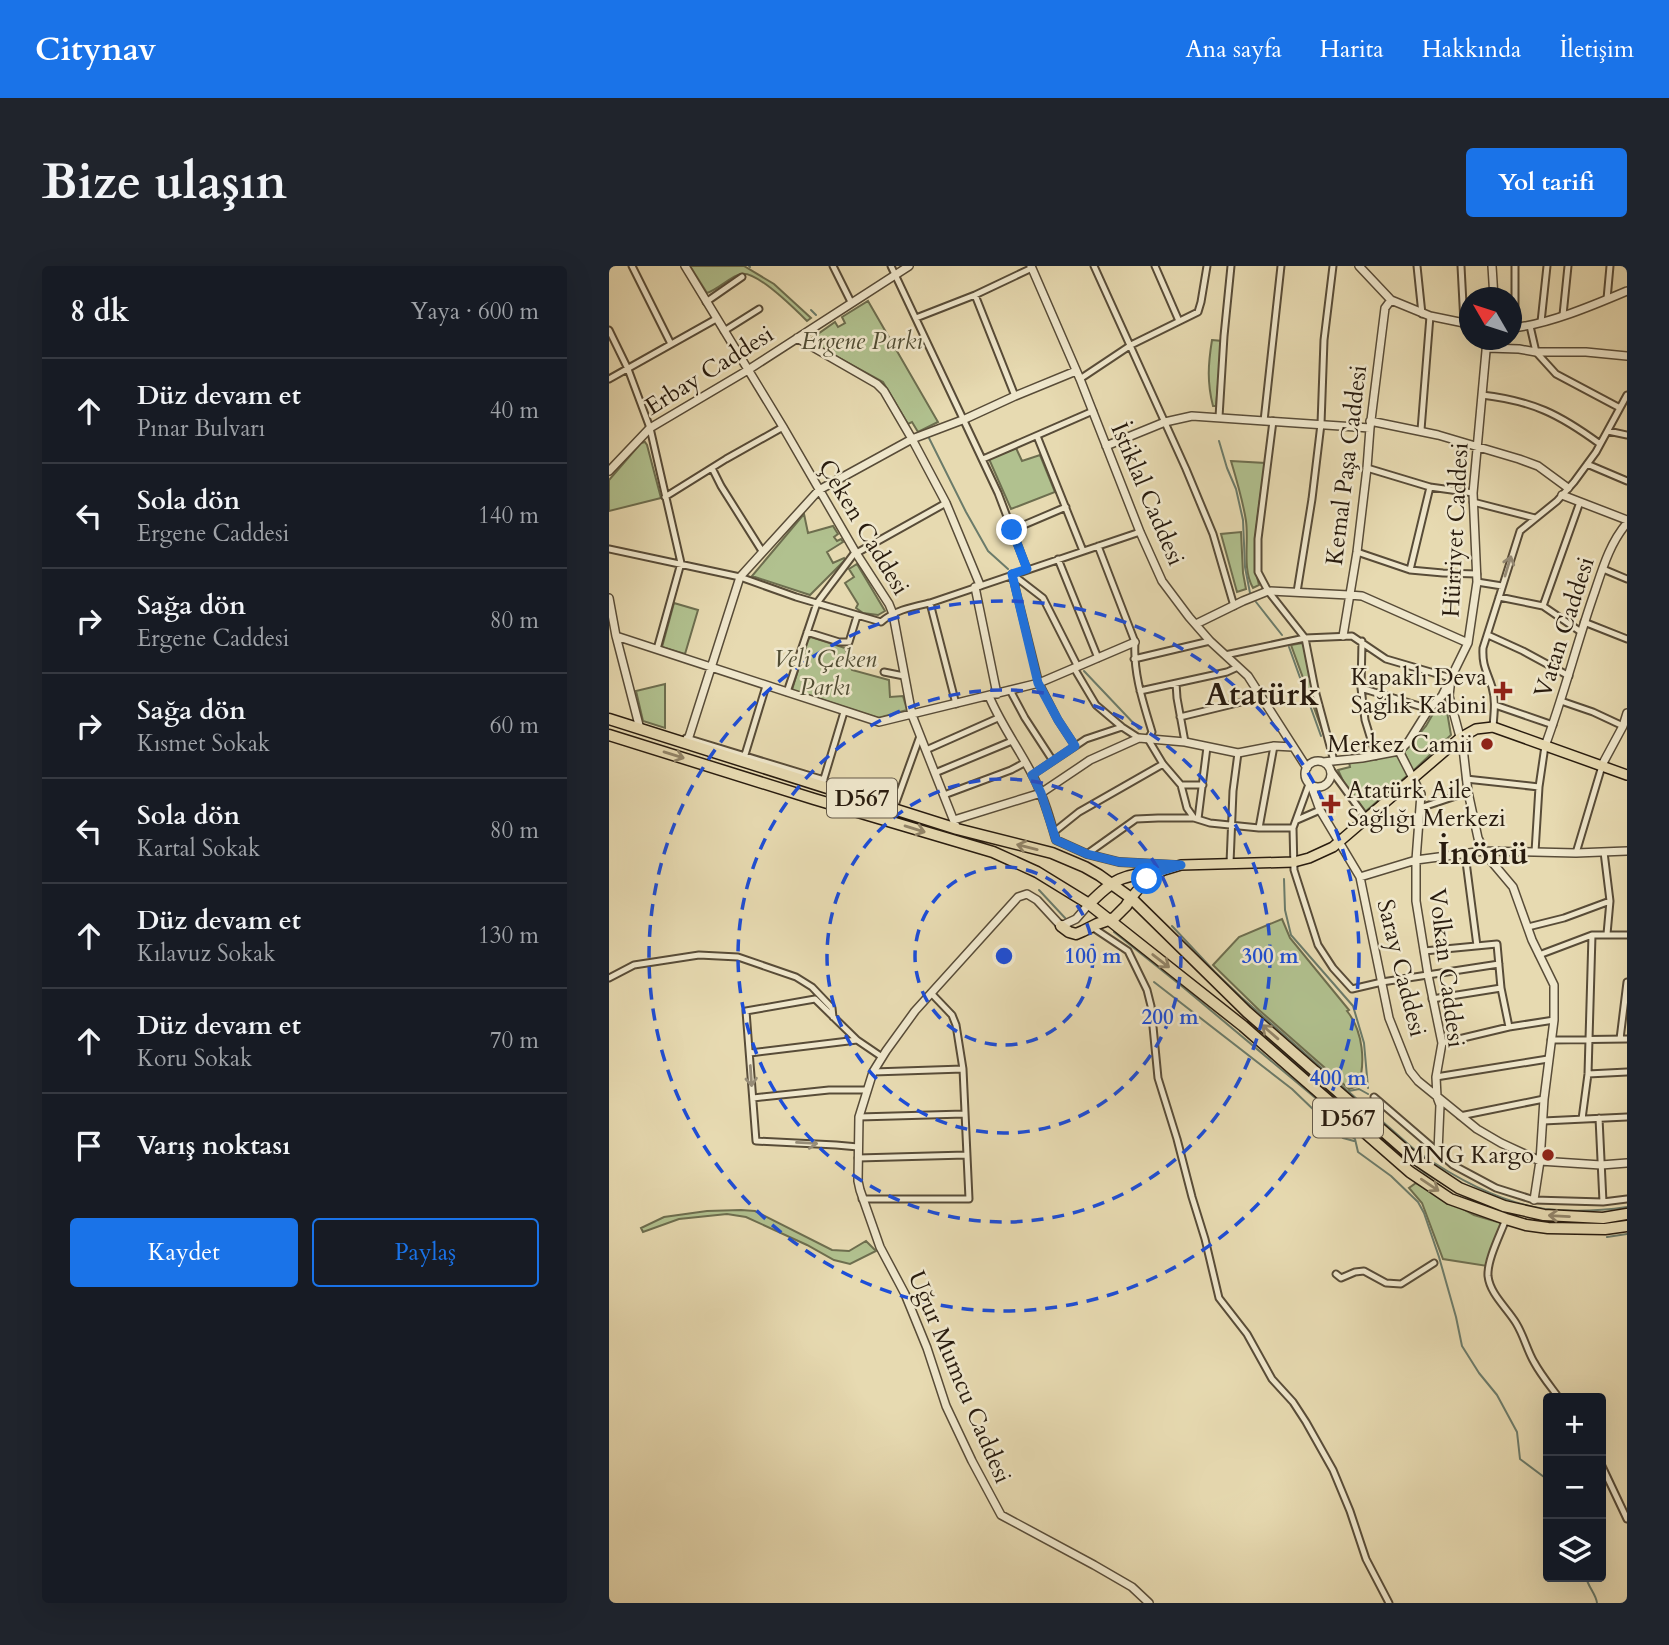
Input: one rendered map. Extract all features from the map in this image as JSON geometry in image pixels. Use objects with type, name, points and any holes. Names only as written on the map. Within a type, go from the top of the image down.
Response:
[{"type":"highway","name":"D567","points":[[609,719],[823,783],[894,808],[1052,853],[1084,867],[1131,898],[1268,1030],[1414,1158],[1459,1188],[1504,1206],[1544,1215],[1603,1218],[1627,1214]]},
{"type":"highway","name":"D567","points":[[609,735],[993,852],[1037,872],[1108,919],[1243,1026],[1410,1172],[1450,1199],[1526,1225],[1605,1229],[1627,1226]]},
{"type":"highway","points":[[1089,904],[1112,884],[1127,876],[1161,871]]},
{"type":"highway","points":[[1061,926],[1076,934],[1114,918],[1131,898]]},
{"type":"main road","points":[[1131,898],[1147,879],[1181,865],[1267,864],[1309,858],[1339,843],[1460,738],[1476,729],[1493,727],[1627,775]]},
{"type":"street","points":[[632,266],[671,344]]},
{"type":"street","name":"Çeken Caddesi","points":[[685,266],[889,604],[912,715],[955,825]]},
{"type":"street","points":[[833,266],[851,302]]},
{"type":"street","name":"Erbay Caddesi","points":[[609,471],[650,428],[748,370],[851,302],[893,270],[909,266]]},
{"type":"street","points":[[1094,266],[1213,534],[1234,606]]},
{"type":"street","points":[[1155,266],[1179,321]]},
{"type":"street","points":[[1080,379],[1131,345],[1198,312],[1207,266]]},
{"type":"street","points":[[1213,417],[1231,266]]},
{"type":"street","points":[[1264,421],[1281,266]]},
{"type":"street","points":[[1297,592],[1321,424],[1324,340],[1333,266]]},
{"type":"street","points":[[1359,266],[1391,300],[1422,314],[1459,322]]},
{"type":"street","points":[[1417,266],[1422,314]]},
{"type":"street","points":[[1461,266],[1463,287]]},
{"type":"street","points":[[1492,266],[1494,287]]},
{"type":"street","points":[[1514,287],[1515,266]]},
{"type":"street","points":[[1541,322],[1546,266]]},
{"type":"street","points":[[1563,315],[1567,266]]},
{"type":"street","points":[[1607,299],[1610,266]]},
{"type":"street","points":[[916,318],[975,295],[1031,267]]},
{"type":"street","name":"İstiklal Caddesi","points":[[1031,267],[1080,379],[1140,532],[1163,581],[1210,641],[1248,677],[1293,747]]},
{"type":"street","points":[[893,270],[983,459],[1027,569]]},
{"type":"street","points":[[706,302],[742,277]]},
{"type":"street","points":[[1522,326],[1563,315],[1627,291]]},
{"type":"street","points":[[975,295],[1016,396]]},
{"type":"street","name":"Kemal Paşa Caddesi","points":[[1343,635],[1357,551],[1385,308],[1391,300]]},
{"type":"street","points":[[724,331],[759,309]]},
{"type":"street","points":[[1421,430],[1430,316]]},
{"type":"street","points":[[609,379],[716,319]]},
{"type":"street","points":[[1530,326],[1536,352],[1556,374],[1620,408]]},
{"type":"street","points":[[609,330],[628,369],[650,428],[681,563],[657,649]]},
{"type":"street","points":[[797,338],[881,387],[916,437],[946,503],[977,586],[998,718],[1041,793],[1056,840],[1087,854],[1119,862],[1181,865]]},
{"type":"street","name":"Hürriyet Caddesi","points":[[1399,751],[1442,695],[1468,643],[1477,578],[1473,497],[1486,350]]},
{"type":"street","points":[[1522,350],[1627,356]]},
{"type":"street","points":[[687,741],[740,577],[819,490],[916,437],[1076,371]]},
{"type":"street","points":[[1482,395],[1524,402],[1547,411],[1574,425],[1600,444]]},
{"type":"street","points":[[1493,727],[1495,705],[1492,686],[1482,662],[1483,648],[1520,531],[1565,492],[1600,444],[1627,395]]},
{"type":"street","points":[[983,459],[1093,411]]},
{"type":"street","points":[[1106,446],[1165,422],[1192,416],[1421,430],[1538,466],[1565,492],[1580,502],[1627,522]]},
{"type":"street","points":[[1273,421],[1258,539],[1258,572],[1268,591],[1305,638],[1316,694],[1334,761]]},
{"type":"street","points":[[666,497],[783,427]]},
{"type":"street","points":[[1608,431],[1627,435]]},
{"type":"street","points":[[1037,436],[1083,551]]},
{"type":"street","points":[[1587,464],[1627,481]]},
{"type":"street","points":[[712,468],[762,551]]},
{"type":"street","points":[[1367,468],[1535,517]]},
{"type":"street","points":[[1410,570],[1430,487]]},
{"type":"street","points":[[1543,606],[1580,502]]},
{"type":"street","points":[[787,692],[817,603],[856,553],[946,503]]},
{"type":"street","points":[[1012,530],[1066,507]]},
{"type":"street","name":"Vatan Caddesi","points":[[1545,746],[1613,541],[1627,522]]},
{"type":"street","points":[[609,549],[740,577],[881,622],[893,614],[1140,532]]},
{"type":"street","points":[[1098,546],[1135,642],[1134,659],[1140,691],[1152,732],[1147,739]]},
{"type":"street","points":[[1357,551],[1410,570],[1477,578],[1502,586]]},
{"type":"street","points":[[1058,559],[1098,658]]},
{"type":"street","points":[[1603,569],[1627,579]]},
{"type":"street","points":[[1012,574],[1043,598],[1096,705],[1122,727],[1139,738],[1185,742],[1238,753],[1274,746],[1293,747],[1307,768]]},
{"type":"street","points":[[1012,574],[1038,683],[1075,746]]},
{"type":"street","points":[[1196,624],[1268,591],[1349,595],[1362,596],[1468,643]]},
{"type":"street","points":[[1499,597],[1543,606],[1581,632]]},
{"type":"street","points":[[609,598],[613,636],[639,726]]},
{"type":"street","points":[[930,603],[956,704]]},
{"type":"street","points":[[807,632],[839,642],[849,642],[857,616]]},
{"type":"street","points":[[1584,622],[1627,639]]},
{"type":"street","points":[[1225,655],[1305,638],[1343,635],[1362,641],[1386,659],[1451,678],[1449,695],[1463,748],[1476,830],[1484,851],[1513,887],[1553,985],[1554,1020],[1534,1200]]},
{"type":"street","points":[[1488,635],[1569,676]]},
{"type":"street","points":[[613,636],[879,722],[1038,683],[1135,642]]},
{"type":"street","points":[[1134,659],[1210,641]]},
{"type":"street","points":[[1362,641],[1361,688],[1365,720],[1376,756]]},
{"type":"street","points":[[1140,691],[1227,672],[1238,667]]},
{"type":"street","points":[[884,672],[904,676]]},
{"type":"street","points":[[1176,684],[1185,742]]},
{"type":"street","points":[[744,759],[766,686]]},
{"type":"street","points":[[1361,688],[1429,709]]},
{"type":"street","points":[[1010,690],[1053,761]]},
{"type":"street","points":[[1180,716],[1262,697]]},
{"type":"street","points":[[1561,701],[1623,726]]},
{"type":"street","points":[[1495,705],[1553,725]]},
{"type":"street","points":[[823,783],[844,712]]},
{"type":"street","points":[[1576,853],[1602,765],[1627,715]]},
{"type":"street","points":[[926,750],[998,718]]},
{"type":"street","points":[[1032,775],[1086,740],[1122,727]]},
{"type":"street","points":[[894,808],[920,736]]},
{"type":"street","points":[[955,825],[1041,793],[1090,760],[1139,738]]},
{"type":"street","points":[[1147,739],[1181,785],[1187,808],[1196,819]]},
{"type":"street","points":[[935,773],[1012,741]]},
{"type":"street","points":[[1259,828],[1274,746]]},
{"type":"street","points":[[1535,852],[1539,787],[1545,746]]},
{"type":"street","points":[[1196,819],[1207,747]]},
{"type":"street","points":[[1339,843],[1319,810],[1305,777],[1307,768],[1316,761],[1376,756],[1399,751]]},
{"type":"street","name":"Volkan Caddesi","points":[[1399,751],[1421,794],[1416,901],[1441,1043],[1436,1077],[1440,1105],[1438,1152]]},
{"type":"street","points":[[1230,863],[1233,791],[1238,753]]},
{"type":"street","points":[[1324,762],[1367,819]]},
{"type":"street","points":[[944,795],[1011,771],[1024,763]]},
{"type":"street","points":[[1054,832],[1079,812],[1163,764]]},
{"type":"street","points":[[1310,785],[1317,788],[1326,786],[1331,779],[1331,770]]},
{"type":"street","points":[[1466,779],[1539,787]]},
{"type":"street","points":[[1181,785],[1203,785]]},
{"type":"street","points":[[1310,785],[1293,828],[1294,870],[1318,945],[1333,968],[1352,989],[1499,964]]},
{"type":"street","points":[[1420,808],[1468,792]]},
{"type":"street","points":[[1296,820],[1319,810]]},
{"type":"street","points":[[1087,854],[1136,819],[1196,819],[1259,828],[1293,828]]},
{"type":"street","name":"Saray Caddesi","points":[[1339,843],[1360,877],[1389,1018],[1410,1071],[1418,1081],[1477,1129],[1540,1161],[1601,1165],[1627,1163]]},
{"type":"street","points":[[1360,877],[1416,860],[1484,851],[1627,851]]},
{"type":"street","points":[[1604,852],[1610,901],[1607,934]]},
{"type":"street","points":[[1465,854],[1478,946]]},
{"type":"street","name":"Uğur Mumcu Caddesi","points":[[1061,926],[1034,897],[1027,894],[1018,897],[915,1011],[873,1072],[859,1117],[858,1181],[865,1210],[880,1247],[905,1294],[946,1406],[1001,1515],[1132,1587],[1149,1603]]},
{"type":"street","points":[[1528,926],[1564,918],[1610,901]]},
{"type":"street","points":[[1061,926],[1076,919],[1089,904]]},
{"type":"street","points":[[1092,927],[1128,951],[1147,990],[1158,1078],[1219,1297],[1247,1334],[1272,1379],[1293,1402],[1333,1470],[1366,1559],[1389,1603]]},
{"type":"street","points":[[1539,955],[1592,935],[1627,935]]},
{"type":"street","points":[[1582,1118],[1590,1039],[1592,935]]},
{"type":"street","points":[[1424,951],[1497,944],[1501,988],[1509,1027]]},
{"type":"street","points":[[609,978],[633,965],[699,955],[738,957],[796,977],[813,987],[832,1008],[833,1017]]},
{"type":"street","points":[[1551,1040],[1623,1039],[1627,982]]},
{"type":"street","points":[[1432,999],[1501,988]]},
{"type":"street","points":[[862,1199],[969,1199],[963,1069],[956,1025],[952,1015],[931,993]]},
{"type":"street","points":[[858,1147],[756,1141],[746,1011],[815,999],[857,1040],[882,1057]]},
{"type":"street","points":[[1441,1043],[1509,1027],[1554,1020]]},
{"type":"street","points":[[750,1053],[857,1040]]},
{"type":"street","points":[[1436,1077],[1548,1059]]},
{"type":"street","points":[[873,1072],[963,1069]]},
{"type":"street","points":[[1588,1074],[1627,1072]]},
{"type":"street","points":[[753,1098],[829,1090],[867,1090]]},
{"type":"street","points":[[1374,1097],[1453,1164],[1496,1188],[1534,1200],[1603,1202],[1627,1199]]},
{"type":"street","points":[[1460,1116],[1544,1099]]},
{"type":"street","points":[[859,1117],[964,1114]]},
{"type":"street","points":[[1543,1121],[1627,1116]]},
{"type":"street","points":[[1599,1118],[1603,1202]]},
{"type":"street","points":[[858,1158],[966,1155]]},
{"type":"street","points":[[1506,1219],[1491,1258],[1488,1279],[1497,1298],[1526,1341],[1534,1362],[1556,1393]]},
{"type":"street","points":[[1336,1274],[1341,1278],[1364,1271],[1386,1283],[1401,1284],[1434,1263]]},
{"type":"street","points":[[1606,1475],[1627,1519]]},
{"type":"green space","points":[[690,266],[744,266],[774,284],[811,318],[807,321],[775,292],[748,274],[737,275],[707,293]]},
{"type":"green space","name":"Ergene Parkı","points":[[868,301],[938,422],[918,432],[912,422],[908,424],[883,382],[808,341],[835,322],[838,327],[845,323],[842,317]]},
{"type":"green space","points":[[1212,340],[1222,341],[1216,406],[1213,406],[1209,381]]},
{"type":"green space","points":[[645,442],[661,498],[609,511],[609,480],[641,443]]},
{"type":"green space","points":[[1016,448],[1022,461],[1040,455],[1055,492],[1011,509],[989,459]]},
{"type":"green space","points":[[1231,461],[1265,463],[1255,541],[1259,585],[1253,588],[1247,564],[1245,513]]},
{"type":"green space","points":[[804,514],[808,533],[833,526],[838,534],[834,537],[843,542],[827,552],[833,563],[844,558],[845,560],[810,595],[752,576]]},
{"type":"green space","points":[[1241,532],[1246,589],[1237,592],[1221,534]]},
{"type":"green space","points":[[857,564],[885,611],[878,615],[863,613],[856,608],[858,604],[845,583],[854,577],[849,569]]},
{"type":"green space","points":[[674,603],[698,610],[685,654],[662,647]]},
{"type":"green space","name":"Veli Çeken Parkı","points":[[811,637],[845,648],[852,670],[889,680],[890,697],[903,696],[907,710],[878,718],[792,690],[807,640]]},
{"type":"green space","points":[[1303,643],[1326,734],[1324,735],[1291,645]]},
{"type":"green space","points":[[665,684],[665,728],[643,721],[636,691]]},
{"type":"green space","points":[[1441,700],[1445,700],[1451,735],[1413,771],[1404,752],[1426,726]]},
{"type":"green space","points":[[1399,755],[1408,775],[1365,812],[1338,770],[1350,767],[1349,762]]},
{"type":"green space","points":[[1282,919],[1290,938],[1349,1010],[1347,1011],[1360,1037],[1362,1067],[1358,1086],[1349,1089],[1259,1010],[1213,965],[1239,937]]},
{"type":"green space","points":[[1416,1183],[1474,1215],[1501,1223],[1502,1228],[1487,1266],[1443,1259],[1422,1203],[1409,1188]]},
{"type":"green space","points":[[755,1211],[832,1250],[849,1251],[866,1241],[876,1251],[850,1264],[834,1260],[746,1217],[727,1214],[679,1219],[643,1232],[641,1228],[664,1217]]},
{"type":"waterway","points":[[811,310],[816,315]]},
{"type":"waterway","points":[[928,436],[988,551],[1008,569]]},
{"type":"waterway","points":[[1219,441],[1236,489],[1243,520],[1245,567],[1250,593]]},
{"type":"waterway","points":[[1256,602],[1282,635]]},
{"type":"waterway","points":[[1289,647],[1321,736]]},
{"type":"waterway","points":[[1084,671],[1139,729]]},
{"type":"waterway","points":[[1284,879],[1285,910],[1291,935],[1353,1006],[1364,1043],[1368,1088]]},
{"type":"waterway","points":[[1039,890],[1066,919]]},
{"type":"waterway","points":[[1172,926],[1241,997],[1416,1151],[1446,1170],[1477,1187],[1528,1206],[1576,1211],[1627,1207]]},
{"type":"waterway","points":[[1114,932],[1343,1121],[1343,1130],[1355,1139],[1358,1152],[1391,1176],[1418,1202],[1439,1257],[1462,1346],[1497,1395],[1517,1432],[1520,1459],[1543,1476]]},
{"type":"waterway","points":[[1154,982],[1292,1089],[1343,1138],[1354,1141]]},
{"type":"waterway","points":[[1266,1038],[1402,1155],[1455,1191]]},
{"type":"waterway","points":[[1349,1091],[1359,1089],[1368,1094]]},
{"type":"waterway","points":[[1460,1194],[1515,1215]]},
{"type":"waterway","points":[[1607,1237],[1627,1234]]},
{"type":"waterway","points":[[1587,1582],[1597,1603]]},
{"type":"place","name":"Kapaklı Deva Sağlık Kabini","points":[[1503,691]]},
{"type":"place","name":"Merkez Camii","points":[[1487,744]]},
{"type":"place","name":"Atatürk Aile Sağlığı Merkezi","points":[[1331,804]]},
{"type":"place","name":"MNG Kargo","points":[[1548,1155]]},
{"type":"district","name":"Atatürk","points":[[1262,694]]},
{"type":"district","name":"İnönü","points":[[1483,853]]},
{"type":"route","points":[[1012,530],[1027,569],[1012,574],[1038,683],[1075,746],[1032,775],[1041,793],[1056,840],[1087,854],[1119,862],[1181,865],[1147,879]]}]
